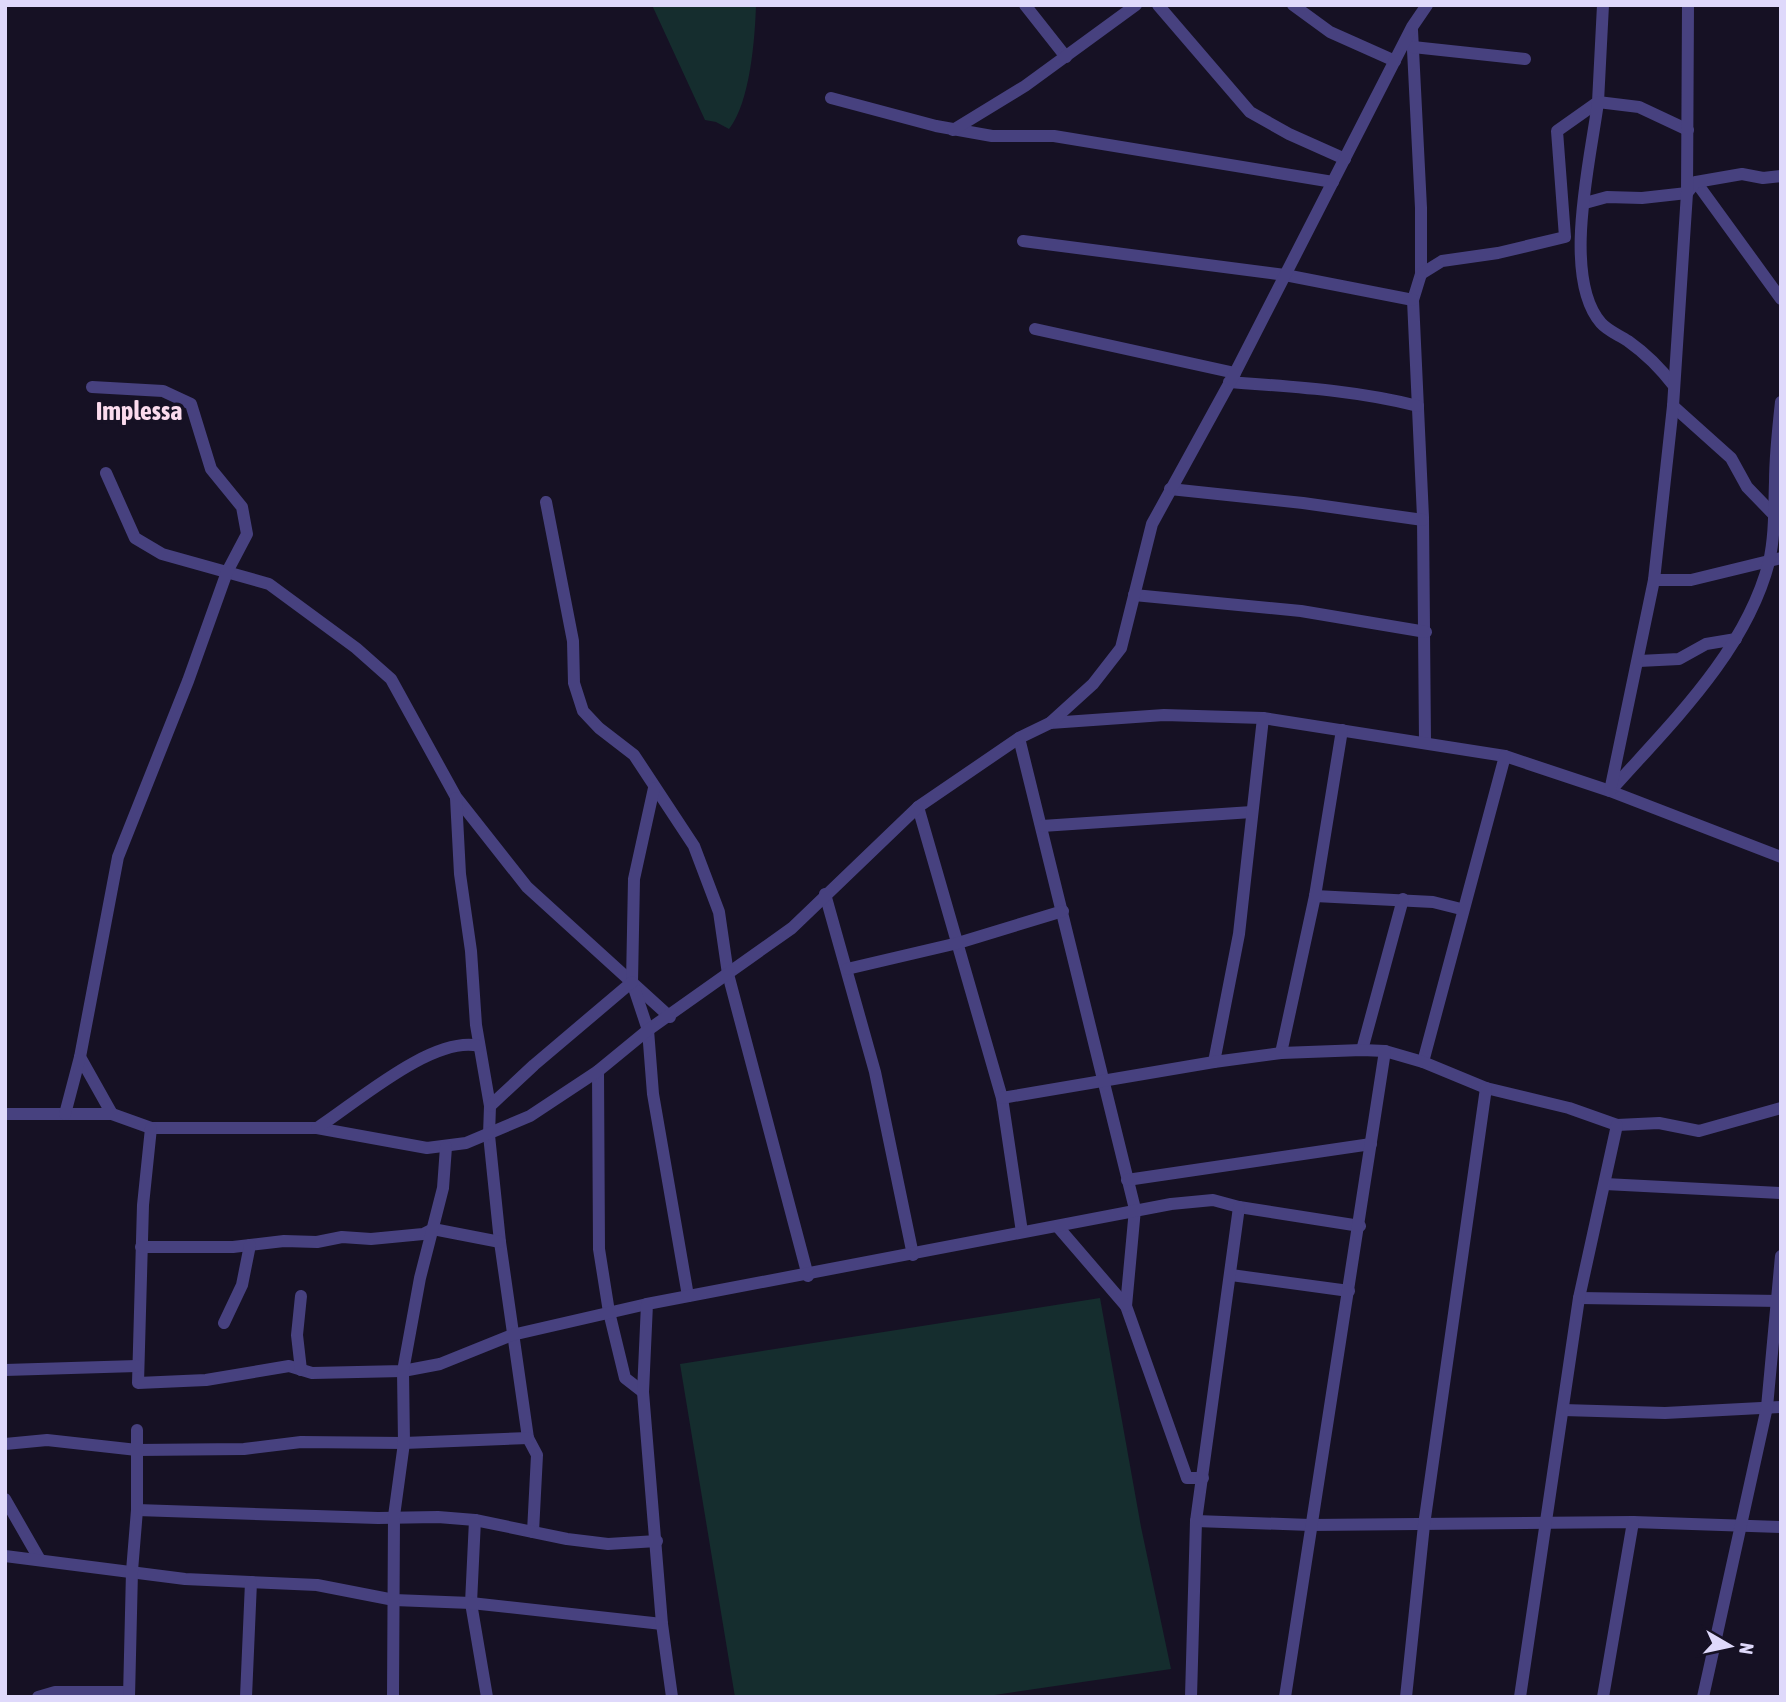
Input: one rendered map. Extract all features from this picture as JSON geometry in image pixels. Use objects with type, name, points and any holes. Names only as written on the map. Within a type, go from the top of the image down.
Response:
[{"type":"street","points":[[1026,5],[1066,57]]},
{"type":"street","points":[[953,130],[1066,57],[1136,5]]},
{"type":"street","points":[[1158,5],[1250,112],[1289,134],[1345,159]]},
{"type":"street","points":[[1293,5],[1331,32],[1395,61]]},
{"type":"street","points":[[5,1114],[113,1114],[150,1128],[317,1128],[381,1142],[427,1148],[446,1147],[489,1135],[530,1116],[598,1071],[648,1030],[670,1017],[792,928],[918,807],[1019,738],[1050,723],[1093,684],[1121,648],[1152,524],[1232,377],[1412,27],[1427,5]]},
{"type":"street","points":[[1603,5],[1598,102],[1578,242],[1588,299],[1603,326],[1630,343],[1674,386]]},
{"type":"street","points":[[1610,791],[1654,580],[1673,406],[1687,193],[1688,5]]},
{"type":"street","points":[[1412,27],[1421,208],[1420,274],[1413,300],[1423,520],[1425,743]]},
{"type":"street","points":[[1413,47],[1525,59]]},
{"type":"street","points":[[831,98],[953,130],[992,136],[1054,136],[1333,182]]},
{"type":"street","points":[[1566,237],[1557,131],[1598,102],[1639,107],[1688,130]]},
{"type":"street","points":[[1585,203],[1607,197],[1642,198],[1687,193],[1696,182],[1742,174],[1763,178],[1781,176]]},
{"type":"street","points":[[1696,182],[1781,299]]},
{"type":"street","points":[[1420,274],[1442,261],[1498,253],[1566,237],[1578,242]]},
{"type":"street","points":[[1023,242],[1285,275],[1413,300]]},
{"type":"street","points":[[1035,329],[1232,377],[1372,394],[1418,407]]},
{"type":"street","points":[[65,1114],[80,1057],[118,857],[188,681],[227,572],[247,534],[242,507],[211,469],[191,404],[163,391],[92,387]]},
{"type":"street","points":[[1610,791],[1676,716],[1736,639],[1775,560],[1778,520],[1775,483],[1781,402]]},
{"type":"street","points":[[1673,406],[1731,458],[1747,487],[1778,520]]},
{"type":"street","points":[[106,473],[135,538],[162,554],[269,584],[356,648],[391,679],[456,797],[527,887],[670,1017]]},
{"type":"street","points":[[1170,489],[1303,503],[1423,520]]},
{"type":"street","points":[[546,502],[573,641],[574,683],[583,711],[634,755],[694,846],[719,912],[728,974],[808,1276]]},
{"type":"street","points":[[1654,580],[1691,580],[1775,560]]},
{"type":"street","points":[[1134,595],[1301,611],[1426,632]]},
{"type":"street","points":[[1639,661],[1679,659],[1706,643],[1736,639]]},
{"type":"street","points":[[1050,723],[1164,715],[1263,718],[1505,756],[1610,791],[1781,856]]},
{"type":"street","points":[[1214,1062],[1239,934],[1263,718]]},
{"type":"street","points":[[1281,1053],[1315,896],[1342,730]]},
{"type":"street","points":[[1019,738],[1135,1209],[1126,1306]]},
{"type":"street","points":[[1423,1062],[1454,954],[1461,909],[1505,756]]},
{"type":"street","points":[[654,788],[634,879],[632,982],[648,1030],[653,1094],[688,1296]]},
{"type":"street","points":[[456,797],[460,874],[479,1046],[490,1106],[489,1135],[500,1242],[528,1438],[537,1455],[533,1532]]},
{"type":"street","points":[[918,807],[1002,1098],[1022,1232]]},
{"type":"street","points":[[1042,826],[1252,812]]},
{"type":"street","points":[[825,894],[875,1072],[913,1255]]},
{"type":"street","points":[[1315,896],[1403,899],[1461,909]]},
{"type":"street","points":[[1362,1050],[1403,899]]},
{"type":"street","points":[[847,969],[957,943],[1063,911]]},
{"type":"street","points":[[490,1106],[632,982]]},
{"type":"street","points":[[317,1128],[430,1055],[450,1045],[479,1046]]},
{"type":"street","points":[[1002,1098],[1281,1053],[1362,1050],[1385,1051],[1423,1062],[1486,1088],[1569,1108],[1616,1125],[1659,1123],[1699,1131],[1781,1108]]},
{"type":"street","points":[[1285,1697],[1385,1051]]},
{"type":"street","points":[[80,1057],[113,1114]]},
{"type":"street","points":[[598,1071],[599,1249],[609,1312],[625,1378],[643,1392]]},
{"type":"street","points":[[1406,1697],[1423,1525],[1486,1088]]},
{"type":"street","points":[[1520,1697],[1579,1298],[1616,1125]]},
{"type":"street","points":[[150,1128],[141,1247],[142,1329],[137,1366],[138,1383],[206,1380],[289,1366],[312,1373],[403,1371],[440,1364],[512,1335],[609,1312],[808,1276],[1058,1227],[1135,1209],[1213,1200],[1239,1207],[1360,1226]]},
{"type":"street","points":[[1127,1180],[1371,1144]]},
{"type":"street","points":[[393,1697],[394,1516],[404,1443],[403,1371],[443,1188],[446,1147]]},
{"type":"street","points":[[1605,1184],[1781,1193]]},
{"type":"street","points":[[1191,1697],[1196,1521],[1239,1207]]},
{"type":"street","points":[[1058,1227],[1126,1306],[1187,1478],[1203,1478]]},
{"type":"street","points":[[141,1247],[317,1242],[342,1237],[423,1234],[433,1229],[500,1242]]},
{"type":"street","points":[[224,1323],[242,1285],[250,1245]]},
{"type":"street","points":[[1703,1697],[1767,1407],[1780,1301],[1781,1256]]},
{"type":"street","points":[[1231,1275],[1349,1291]]},
{"type":"street","points":[[301,1296],[297,1335],[302,1370]]},
{"type":"street","points":[[1579,1298],[1780,1301]]},
{"type":"street","points":[[647,1304],[643,1392],[662,1624],[672,1697]]},
{"type":"street","points":[[5,1370],[137,1366]]},
{"type":"street","points":[[1563,1410],[1665,1413],[1781,1406]]},
{"type":"street","points":[[38,1697],[55,1692],[128,1694],[137,1510],[137,1430]]},
{"type":"street","points":[[5,1444],[47,1440],[137,1450],[244,1449],[301,1442],[404,1443],[528,1438]]},
{"type":"street","points":[[5,1499],[40,1560]]},
{"type":"street","points":[[137,1510],[475,1520],[608,1544],[657,1541]]},
{"type":"street","points":[[475,1520],[471,1603],[487,1697]]},
{"type":"street","points":[[1196,1521],[1310,1525],[1633,1522],[1781,1527]]},
{"type":"street","points":[[1603,1697],[1633,1522]]},
{"type":"street","points":[[5,1556],[185,1579],[317,1585],[394,1600],[471,1603],[662,1624]]},
{"type":"street","points":[[246,1697],[251,1582]]},
{"type":"green space","points":[[652,5],[756,5],[753,52],[747,87],[736,118],[729,129],[705,120]]},
{"type":"green space","points":[[1100,1298],[1141,1527],[1171,1669],[981,1697],[735,1697],[680,1364]]},
{"type":"district","name":"Implessa","points":[[139,411]]}]
